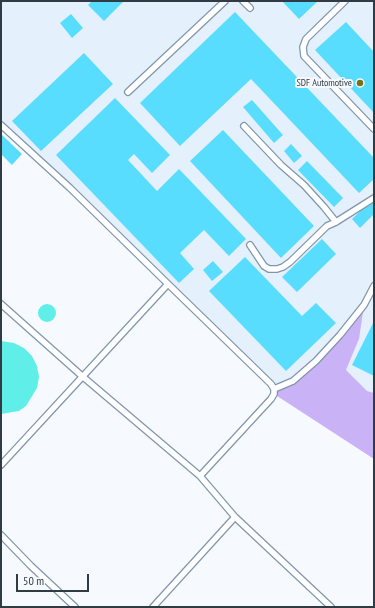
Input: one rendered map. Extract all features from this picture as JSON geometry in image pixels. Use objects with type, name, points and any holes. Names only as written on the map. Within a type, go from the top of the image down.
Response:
[{"type":"lane","points":[[128,92],[225,1]]},
{"type":"lane","points":[[243,1],[250,8]]},
{"type":"lane","points":[[345,1],[306,39],[303,47],[304,56],[374,129]]},
{"type":"lane","points":[[1,125],[70,188],[271,384],[274,389],[274,394],[271,399],[200,476]]},
{"type":"lane","points":[[244,126],[281,165],[304,185],[336,222]]},
{"type":"lane","points":[[250,245],[264,266],[269,269],[277,269],[290,262],[327,226],[374,198]]},
{"type":"lane","points":[[1,465],[168,284]]},
{"type":"lane","points":[[274,389],[293,381],[316,361],[340,335],[364,305],[374,286]]},
{"type":"lane","points":[[1,304],[82,376],[200,476],[235,517],[331,607]]},
{"type":"lane","points":[[152,607],[235,517]]},
{"type":"lane","points":[[1,535],[31,566],[75,607]]},
{"type":"shaded area","points":[[1,1],[374,1],[374,393],[367,392],[346,370],[359,339],[340,335],[293,381],[274,389],[1,125]]},
{"type":"shaded area","points":[[364,305],[359,339],[346,370],[367,391],[374,393],[374,459],[274,394],[274,389],[293,381],[316,361]]},
{"type":"water","points":[[47,304],[53,307],[56,313],[53,319],[47,322],[41,319],[38,313],[41,307]]},
{"type":"water","points":[[1,341],[14,343],[24,348],[32,356],[37,366],[39,377],[37,388],[26,406],[19,411],[1,414]]},
{"type":"building","points":[[92,1],[124,1],[104,21],[88,5]]},
{"type":"building","points":[[282,1],[318,1],[299,19]]},
{"type":"building","points":[[235,12],[374,158],[374,179],[359,193],[251,79],[180,146],[140,103]]},
{"type":"building","points":[[71,14],[83,28],[72,38],[60,23]]},
{"type":"building","name":"SDF Automotive","points":[[346,22],[374,52],[374,113],[315,50]]},
{"type":"building","points":[[84,53],[113,84],[41,151],[12,121]]},
{"type":"building","points":[[115,98],[170,155],[152,173],[134,154],[128,160],[157,191],[179,169],[246,239],[229,256],[204,230],[180,253],[194,269],[179,283],[56,155]]},
{"type":"building","points":[[252,100],[283,135],[274,143],[243,107]]},
{"type":"building","points":[[223,130],[314,226],[281,258],[190,161]]},
{"type":"building","points":[[1,134],[22,154],[12,165],[1,154]]},
{"type":"building","points":[[291,144],[302,156],[294,163],[284,151]]},
{"type":"building","points":[[307,161],[343,198],[334,207],[298,170]]},
{"type":"building","points":[[374,198],[374,214],[360,228],[352,219]]},
{"type":"building","points":[[322,239],[336,254],[297,292],[282,277]]},
{"type":"building","points":[[245,257],[302,316],[316,303],[336,323],[286,371],[209,291]]},
{"type":"building","points":[[213,261],[223,272],[212,281],[203,270]]},
{"type":"building","points":[[374,321],[374,376],[352,365]]},
{"type":"place","name":"SDF Automotive","points":[[360,83]]}]
